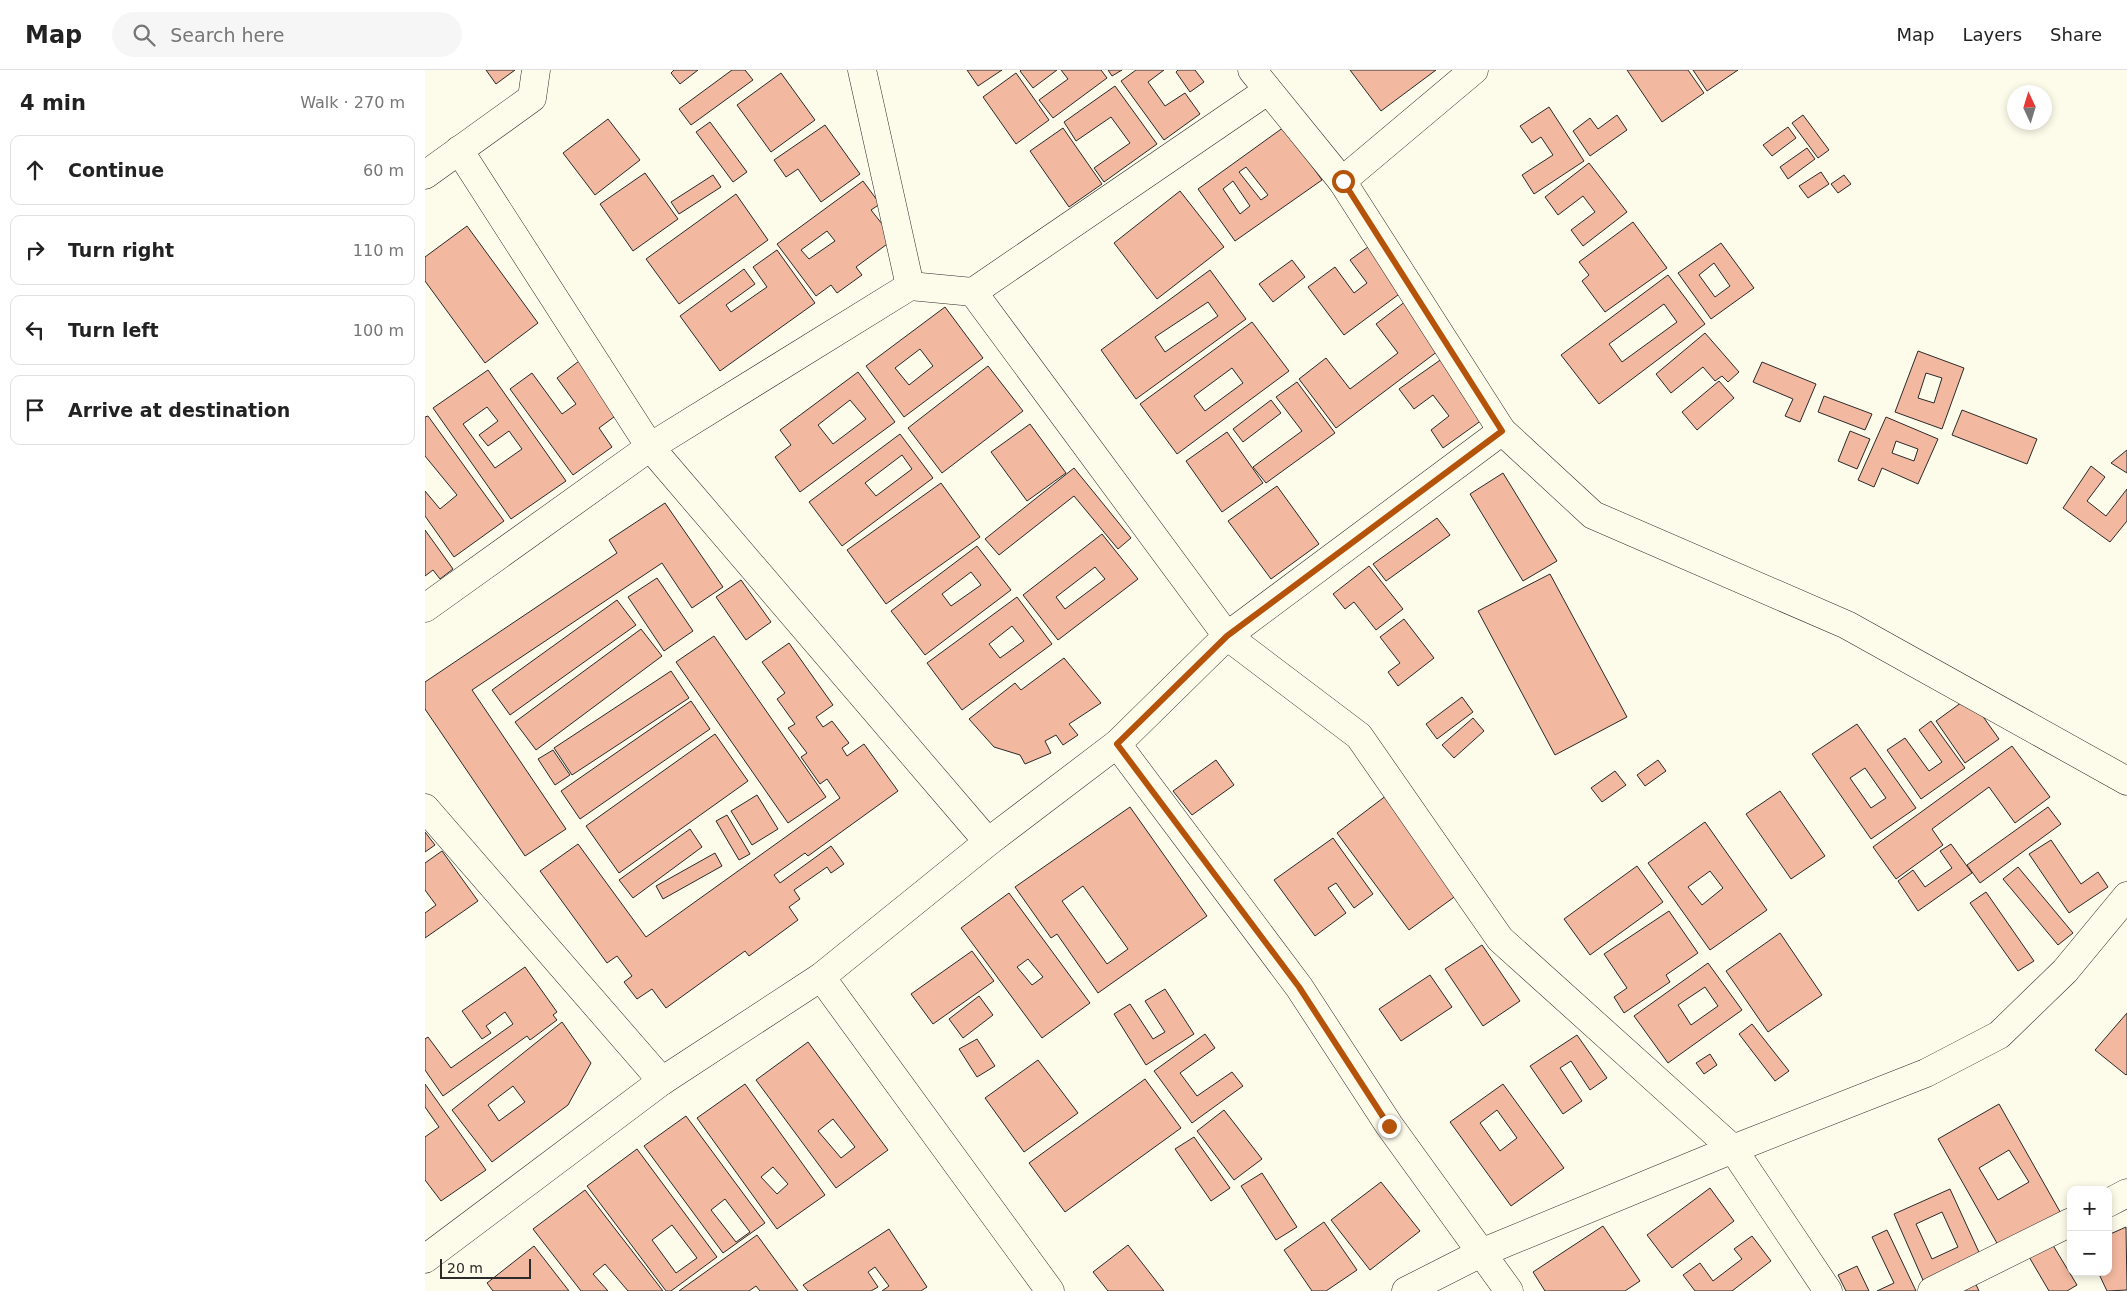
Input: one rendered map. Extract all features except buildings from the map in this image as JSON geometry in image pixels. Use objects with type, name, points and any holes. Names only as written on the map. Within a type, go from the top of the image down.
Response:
[{"type":"street","points":[[425,175],[532,98],[536,70]]},
{"type":"street","points":[[862,70],[910,286]]},
{"type":"street","points":[[1343,181],[1474,70]]},
{"type":"street","points":[[425,608],[650,448],[910,286],[973,292],[1259,80],[1343,181],[1502,431],[1593,515],[1847,625],[2127,781]]},
{"type":"street","points":[[459,150],[650,448],[988,842]]},
{"type":"street","points":[[973,292],[1227,636],[1359,736],[1500,939],[1733,1149],[1828,1291]]},
{"type":"street","points":[[425,1259],[662,1081],[821,977],[988,842],[1117,744],[1227,636],[1502,431]]},
{"type":"street","points":[[1117,744],[1299,987],[1389,1126],[1509,1291]]},
{"type":"street","points":[[425,808],[662,1081]]},
{"type":"street","points":[[1406,1291],[1481,1254],[1733,1149],[1926,1073],[1999,1035],[2065,970],[2127,896]]},
{"type":"street","points":[[821,977],[1050,1291]]},
{"type":"street","points":[[2112,1201],[2127,1194]]},
{"type":"street","points":[[1932,1291],[2067,1224]]},
{"type":"route","points":[[1343,181],[1502,431],[1227,636],[1117,744],[1299,987],[1389,1126]]}]
